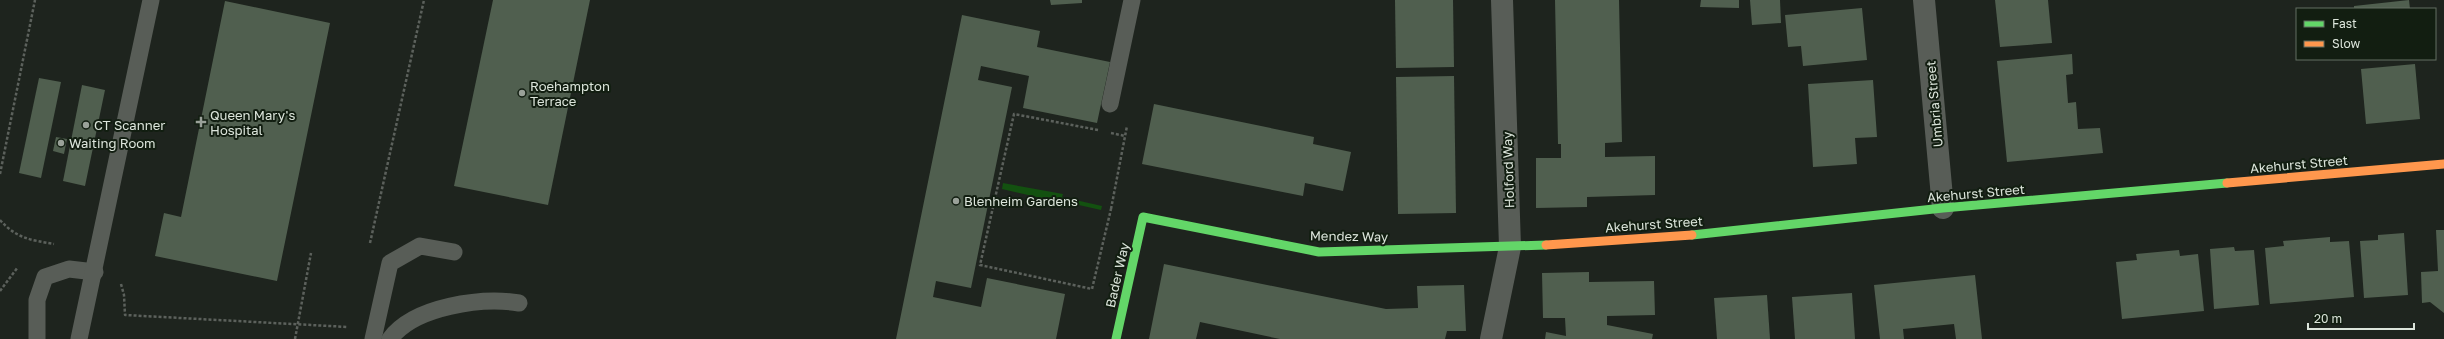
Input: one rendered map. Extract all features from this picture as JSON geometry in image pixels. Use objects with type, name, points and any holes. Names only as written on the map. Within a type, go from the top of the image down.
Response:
[{"type":"street","name":"Holford Way","points":[[1491,339],[1510,247],[1502,0]]},
{"type":"street","name":"Umbria Street","points":[[1924,0],[1943,208]]},
{"type":"street","name":"Akehurst Street","points":[[1510,247],[1694,234],[1943,208],[2444,164]]},
{"type":"street","name":"Mendez Way","points":[[1143,217],[1319,252],[1510,247]]},
{"type":"street","name":"Bader Way","points":[[1116,339],[1143,217]]},
{"type":"lane","points":[[79,339],[95,272],[151,0]]},
{"type":"lane","points":[[1110,104],[1132,0]]},
{"type":"lane","points":[[373,339],[390,263],[420,246],[454,252]]},
{"type":"lane","points":[[37,339],[37,300],[45,277],[69,269],[95,272]]},
{"type":"lane","points":[[390,339],[394,334],[423,315],[456,305],[500,300],[519,304]]},
{"type":"path","points":[[0,174],[35,0]]},
{"type":"path","points":[[368,249],[424,0]]},
{"type":"path","points":[[1111,209],[1092,289],[980,265],[1014,114],[1125,136]]},
{"type":"path","points":[[0,220],[11,232],[30,239],[99,250]]},
{"type":"path","points":[[295,339],[311,253]]},
{"type":"path","points":[[120,282],[124,295],[125,315],[351,327]]},
{"type":"shaded area","points":[[1003,183],[1063,194],[1062,197],[1102,206],[1101,210],[1061,201],[1060,204],[1050,202],[1050,200],[1002,189]]},
{"type":"building","name":"Roehampton Terrace","points":[[493,0],[590,0],[548,205],[454,186]]},
{"type":"building","points":[[1050,0],[1082,0],[1082,3],[1051,5]]},
{"type":"building","points":[[1395,0],[1453,0],[1454,67],[1396,68]]},
{"type":"building","points":[[1555,0],[1619,0],[1622,142],[1605,143],[1605,157],[1655,156],[1655,195],[1587,197],[1587,207],[1536,208],[1536,158],[1561,158],[1561,144],[1558,144]]},
{"type":"building","points":[[1701,0],[1739,0],[1739,8],[1700,7]]},
{"type":"building","points":[[1750,0],[1780,0],[1781,23],[1752,25]]},
{"type":"building","points":[[1995,0],[2048,0],[2052,43],[2000,47]]},
{"type":"building","points":[[2409,0],[2410,8],[2354,8],[2354,6]]},
{"type":"building","points":[[225,1],[330,23],[277,281],[155,256],[164,213],[181,217]]},
{"type":"building","points":[[1862,8],[1867,60],[1803,66],[1801,46],[1788,47],[1785,15]]},
{"type":"building","name":"Blenheim Gardens","points":[[962,15],[1040,31],[1037,47],[1110,62],[1097,123],[1023,108],[1029,76],[981,66],[978,80],[1012,87],[971,288],[936,281],[933,297],[981,307],[987,278],[1065,294],[1056,339],[896,339]]},
{"type":"building","points":[[2072,54],[2073,74],[2066,75],[2068,103],[2076,102],[2078,129],[2100,128],[2103,153],[2007,162],[1997,61]]},
{"type":"building","points":[[2415,64],[2420,119],[2366,124],[2361,69]]},
{"type":"building","points":[[1454,76],[1456,213],[1398,214],[1396,77]]},
{"type":"building","points":[[39,78],[61,82],[41,178],[19,173]]},
{"type":"building","points":[[1873,80],[1877,137],[1855,138],[1857,164],[1813,167],[1808,84]]},
{"type":"building","name":"CT Scanner","points":[[82,85],[105,90],[85,186],[63,181]]},
{"type":"building","points":[[1154,104],[1314,137],[1313,144],[1351,152],[1343,191],[1305,183],[1303,196],[1142,164]]},
{"type":"building","name":"Waiting Room","points":[[56,137],[67,139],[64,154],[53,151]]},
{"type":"building","points":[[2436,230],[2444,230],[2444,313],[2430,302],[2422,303],[2421,272],[2438,271]]},
{"type":"building","points":[[2404,233],[2408,295],[2364,298],[2360,241],[2378,240],[2378,235]]},
{"type":"building","points":[[2330,237],[2330,242],[2349,241],[2354,297],[2270,304],[2265,248],[2284,246],[2283,241]]},
{"type":"building","points":[[2234,247],[2235,251],[2254,250],[2259,305],[2214,309],[2210,249]]},
{"type":"building","points":[[2179,250],[2180,256],[2198,254],[2204,311],[2122,319],[2116,262],[2137,260],[2136,254]]},
{"type":"building","points":[[1164,264],[1386,309],[1418,308],[1417,286],[1464,285],[1466,331],[1447,331],[1445,339],[1280,339],[1200,322],[1196,339],[1149,339]]},
{"type":"building","points":[[1589,272],[1589,282],[1654,281],[1655,315],[1607,316],[1607,325],[1653,334],[1652,339],[1545,339],[1546,332],[1566,336],[1565,318],[1543,318],[1542,273]]},
{"type":"building","points":[[1975,275],[1982,339],[1956,339],[1954,324],[1903,329],[1904,339],[1880,339],[1874,285]]},
{"type":"building","points":[[1852,293],[1855,339],[1795,339],[1792,297]]},
{"type":"building","points":[[1767,295],[1770,339],[1717,339],[1714,298]]},
{"type":"traffic: fast","points":[[1692,235],[1943,208],[2227,183]]},
{"type":"traffic: fast","points":[[1116,339],[1143,217],[1319,252],[1546,245]]},
{"type":"traffic: slow","points":[[2227,183],[2444,164]]},
{"type":"traffic: slow","points":[[1546,245],[1692,235]]},
{"type":"place","name":"Roehampton Terrace","points":[[522,93]]},
{"type":"place","name":"Queen Mary's Hospital","points":[[201,122]]},
{"type":"place","name":"CT Scanner","points":[[86,125]]},
{"type":"place","name":"Waiting Room","points":[[61,143]]},
{"type":"place","name":"Blenheim Gardens","points":[[956,201]]}]
